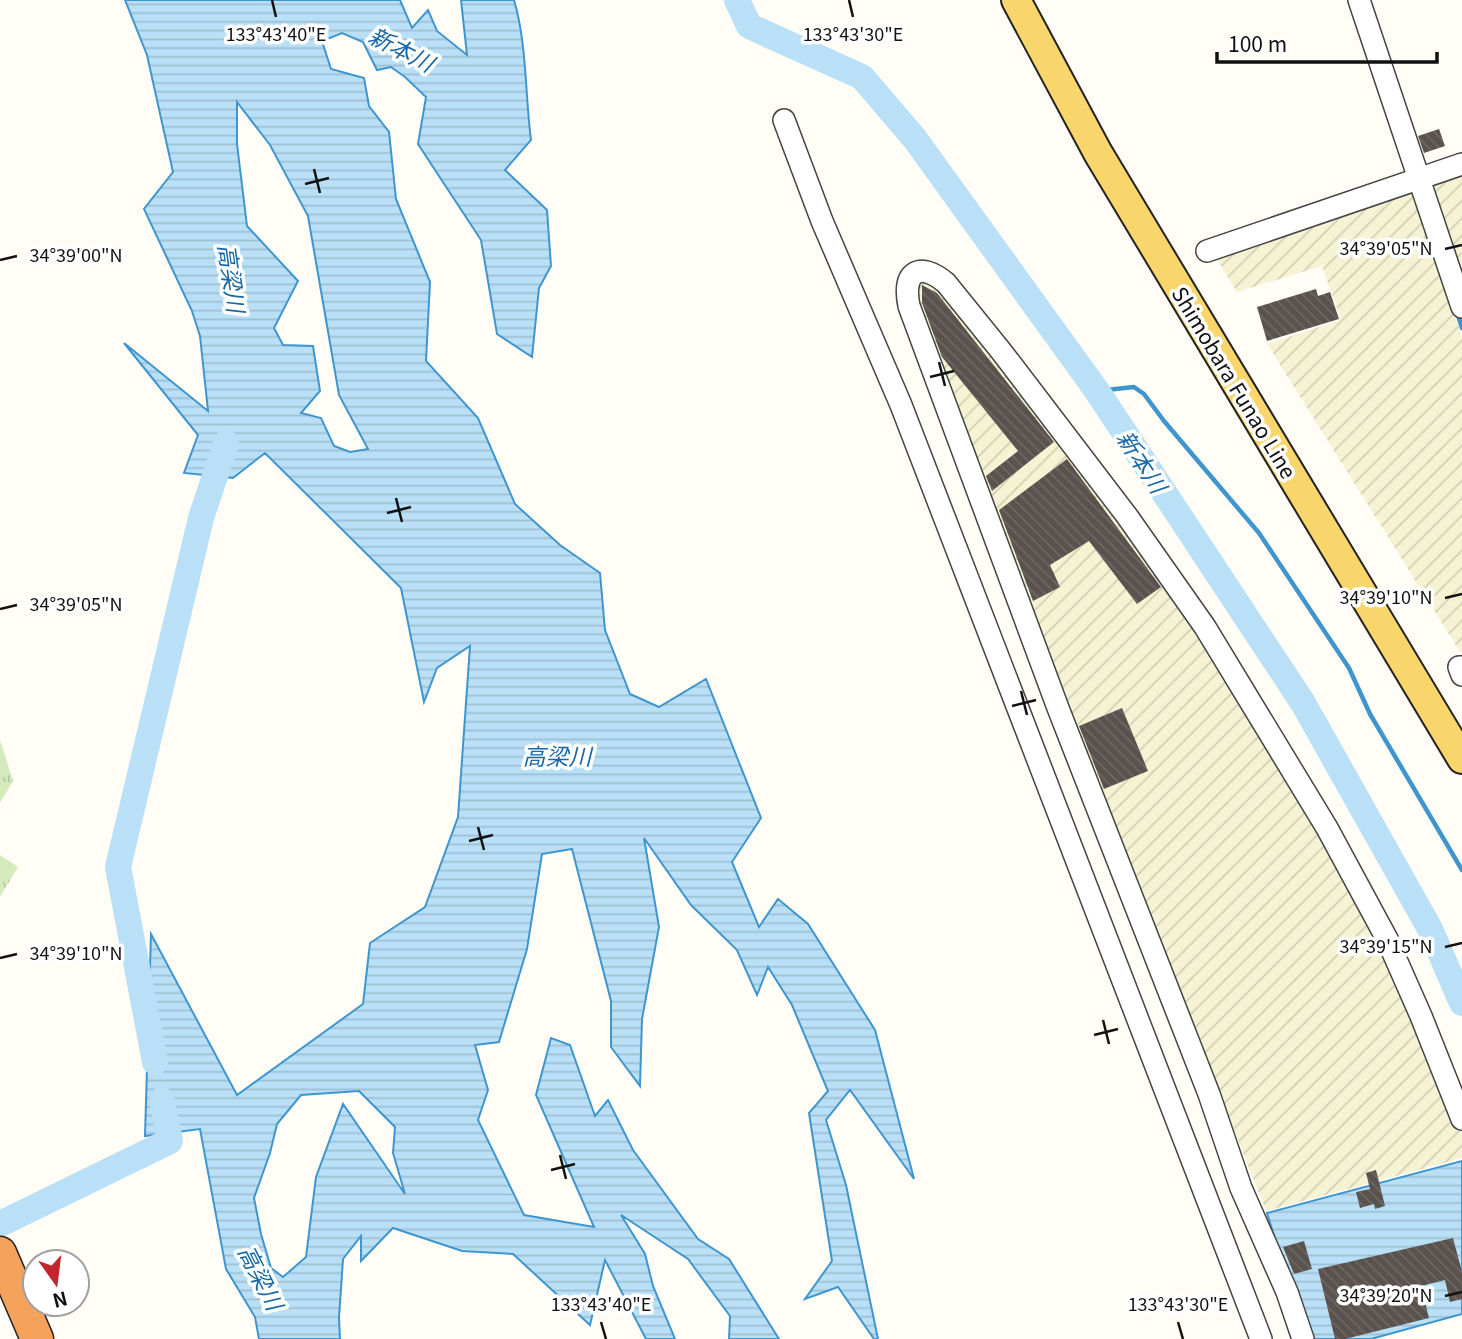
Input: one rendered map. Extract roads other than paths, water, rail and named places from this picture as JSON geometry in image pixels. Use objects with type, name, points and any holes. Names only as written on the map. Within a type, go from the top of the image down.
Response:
[{"type":"highway","points":[[0,1253],[37,1339]]},
{"type":"main road","name":"Shimobara Funao Line","points":[[1016,0],[1098,153],[1462,759]]},
{"type":"street","points":[[1359,0],[1415,180],[1462,307]]},
{"type":"street","points":[[784,120],[822,221],[906,418],[1261,1339]]},
{"type":"street","points":[[1207,251],[1462,164]]},
{"type":"street","points":[[1303,1339],[1287,1292],[1241,1188],[1209,1094],[1058,708],[951,422],[905,290],[907,281],[915,274],[924,271],[936,274],[946,283],[1127,516],[1205,627],[1327,828],[1387,939],[1462,1119]]},
{"type":"street","points":[[1462,667],[1459,667],[1462,675]]},
{"type":"water","name":"高梁川","points":[[125,0],[400,0],[412,28],[428,10],[437,31],[467,55],[461,0],[514,0],[524,52],[531,140],[505,170],[547,210],[551,266],[539,288],[532,357],[497,334],[481,240],[418,144],[426,97],[391,67],[377,70],[363,42],[342,33],[322,41],[331,69],[364,78],[369,106],[389,132],[396,199],[430,282],[426,361],[478,418],[515,504],[560,545],[600,573],[605,630],[630,694],[659,707],[706,679],[761,818],[732,862],[759,927],[778,899],[808,924],[875,1030],[914,1179],[850,1090],[826,1120],[846,1185],[878,1339],[874,1339],[838,1287],[805,1299],[832,1261],[809,1113],[828,1091],[792,1005],[768,967],[757,995],[737,950],[691,905],[644,838],[659,927],[642,1019],[640,1086],[611,1047],[611,1001],[572,849],[542,854],[527,949],[499,1042],[475,1045],[488,1090],[478,1120],[524,1215],[594,1227],[536,1095],[551,1038],[570,1045],[595,1116],[608,1100],[633,1150],[698,1239],[729,1259],[779,1339],[729,1339],[730,1316],[688,1259],[621,1215],[645,1254],[653,1286],[675,1339],[646,1339],[605,1260],[590,1325],[513,1254],[462,1251],[393,1228],[361,1261],[361,1236],[343,1259],[340,1339],[259,1339],[255,1317],[226,1269],[200,1129],[145,1136],[151,934],[237,1095],[363,1004],[370,943],[425,907],[458,817],[470,646],[437,668],[424,702],[401,588],[265,453],[233,478],[184,473],[198,435],[124,343],[208,411],[200,336],[192,311],[144,209],[173,172],[147,55]],"holes":[[[237,102],[270,145],[308,216],[339,395],[368,449],[350,452],[334,446],[321,418],[301,413],[320,391],[313,346],[283,345],[274,328],[298,281],[247,226],[237,144]],[[359,1091],[395,1127],[393,1153],[405,1194],[343,1104],[316,1177],[306,1257],[283,1277],[271,1268],[254,1198],[277,1124],[301,1095]]]},
{"type":"water","points":[[1462,1161],[1462,1314],[1371,1339],[1306,1339],[1267,1213]]},
{"type":"waterway","name":"新本川","points":[[737,0],[749,26],[862,77],[915,139],[1097,391],[1303,703],[1430,929],[1462,1003]]},
{"type":"waterway","points":[[1457,312],[1462,328]]},
{"type":"waterway","points":[[1097,391],[1134,387],[1144,394],[1259,533],[1349,668],[1370,714],[1462,870]]},
{"type":"waterway","points":[[155,1062],[118,867],[201,518],[226,443]]},
{"type":"waterway","points":[[0,1224],[170,1141],[162,1100]]}]
